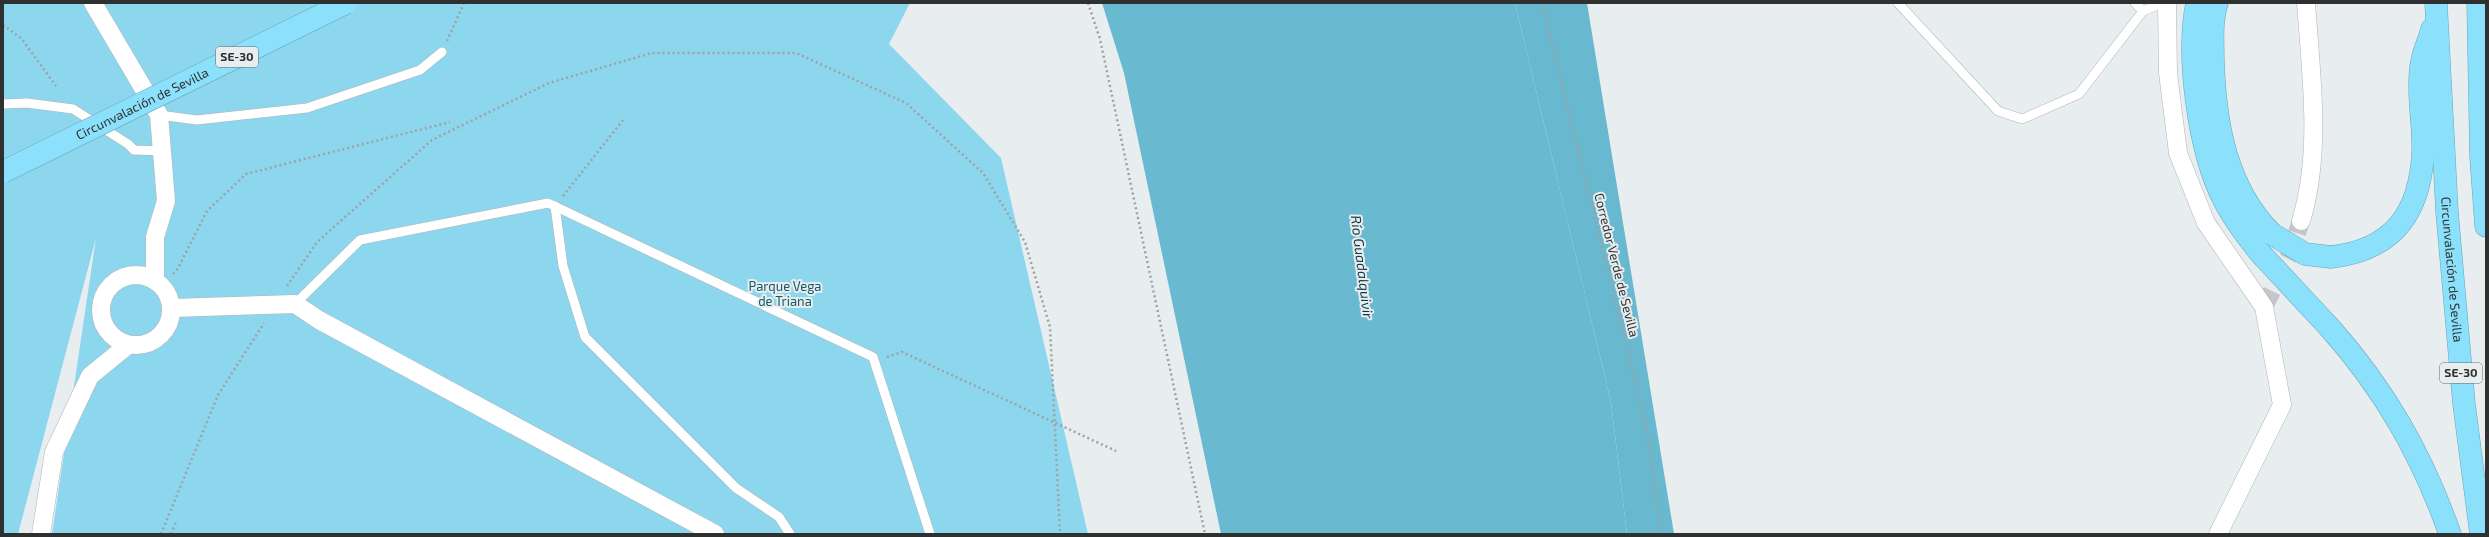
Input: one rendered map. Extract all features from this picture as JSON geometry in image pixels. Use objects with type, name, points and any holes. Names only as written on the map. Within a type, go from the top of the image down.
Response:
[{"type":"highway","name":"Circunvalación de Sevilla","points":[[3,172],[346,3]]},
{"type":"highway","points":[[2197,3],[2193,22],[2194,60],[2201,126],[2207,154],[2223,200],[2235,220],[2262,255],[2330,328],[2375,382],[2402,427],[2423,468],[2450,534]]},
{"type":"highway","points":[[2217,3],[2213,14],[2214,73],[2225,154],[2235,181],[2247,205],[2272,234],[2305,254],[2331,257],[2351,255],[2371,248],[2389,237],[2400,224],[2411,206],[2419,183],[2423,152],[2421,66],[2441,7]]},
{"type":"highway","points":[[2478,3],[2481,156],[2486,226]]},
{"type":"highway","name":"Circunvalación de Sevilla","points":[[2441,7],[2439,58],[2448,227],[2464,404],[2480,534]]},
{"type":"street","points":[[93,3],[159,115],[166,201],[155,237],[159,284]]},
{"type":"street","points":[[2167,3],[2168,73],[2178,152],[2206,223],[2264,306],[2282,405],[2218,534]]},
{"type":"street","points":[[2301,222],[2308,197],[2314,128],[2306,3]]},
{"type":"street","points":[[132,275],[144,276],[159,284],[169,297],[172,308],[166,329],[159,338],[139,346],[128,345],[116,340],[105,326],[101,308],[103,296],[110,286],[120,279],[132,275]]},
{"type":"street","points":[[172,308],[295,304],[326,324],[715,534]]},
{"type":"street","points":[[41,534],[54,452],[90,376],[128,345]]},
{"type":"lane","points":[[1898,3],[1998,111],[2022,119],[2078,94],[2143,11],[2162,3]]},
{"type":"lane","points":[[2135,3],[2143,11]]},
{"type":"lane","points":[[159,115],[197,120],[307,108],[420,70],[442,52]]},
{"type":"lane","points":[[3,104],[27,103],[73,109],[128,144],[134,150],[162,152]]},
{"type":"lane","points":[[295,304],[360,240],[548,203],[873,357],[930,534]]},
{"type":"lane","points":[[556,206],[563,266],[585,337],[736,488],[779,517],[790,534]]},
{"type":"path","points":[[442,52],[464,3]]},
{"type":"path","points":[[1088,3],[1100,39],[1205,534]]},
{"type":"path","name":"Corredor Verde de Sevilla","points":[[1542,3],[1647,430],[1662,534]]},
{"type":"path","points":[[3,24],[21,38],[56,86]]},
{"type":"path","points":[[161,534],[218,394],[316,242],[432,140],[549,83],[652,53],[796,53],[906,103],[983,173],[1025,242],[1050,327],[1060,534]]},
{"type":"path","points":[[556,206],[623,120]]},
{"type":"path","points":[[159,284],[178,268],[207,211],[246,174],[450,122]]},
{"type":"path","points":[[874,361],[902,352],[1116,451]]},
{"type":"path","points":[[171,534],[177,520]]},
{"type":"green space","name":"Parque Vega de Triana","points":[[3,3],[910,3],[889,44],[1001,158],[1088,534],[52,534],[96,238],[18,534],[3,534]]},
{"type":"shaded area","points":[[1515,3],[1587,3],[1674,534],[1627,534],[1611,402]]},
{"type":"water","name":"Río Guadalquivir","points":[[1102,3],[1515,3],[1611,402],[1627,534],[1221,534],[1124,73]]},
{"type":"tunnel","points":[[2264,307],[2289,257],[2301,221]]}]
